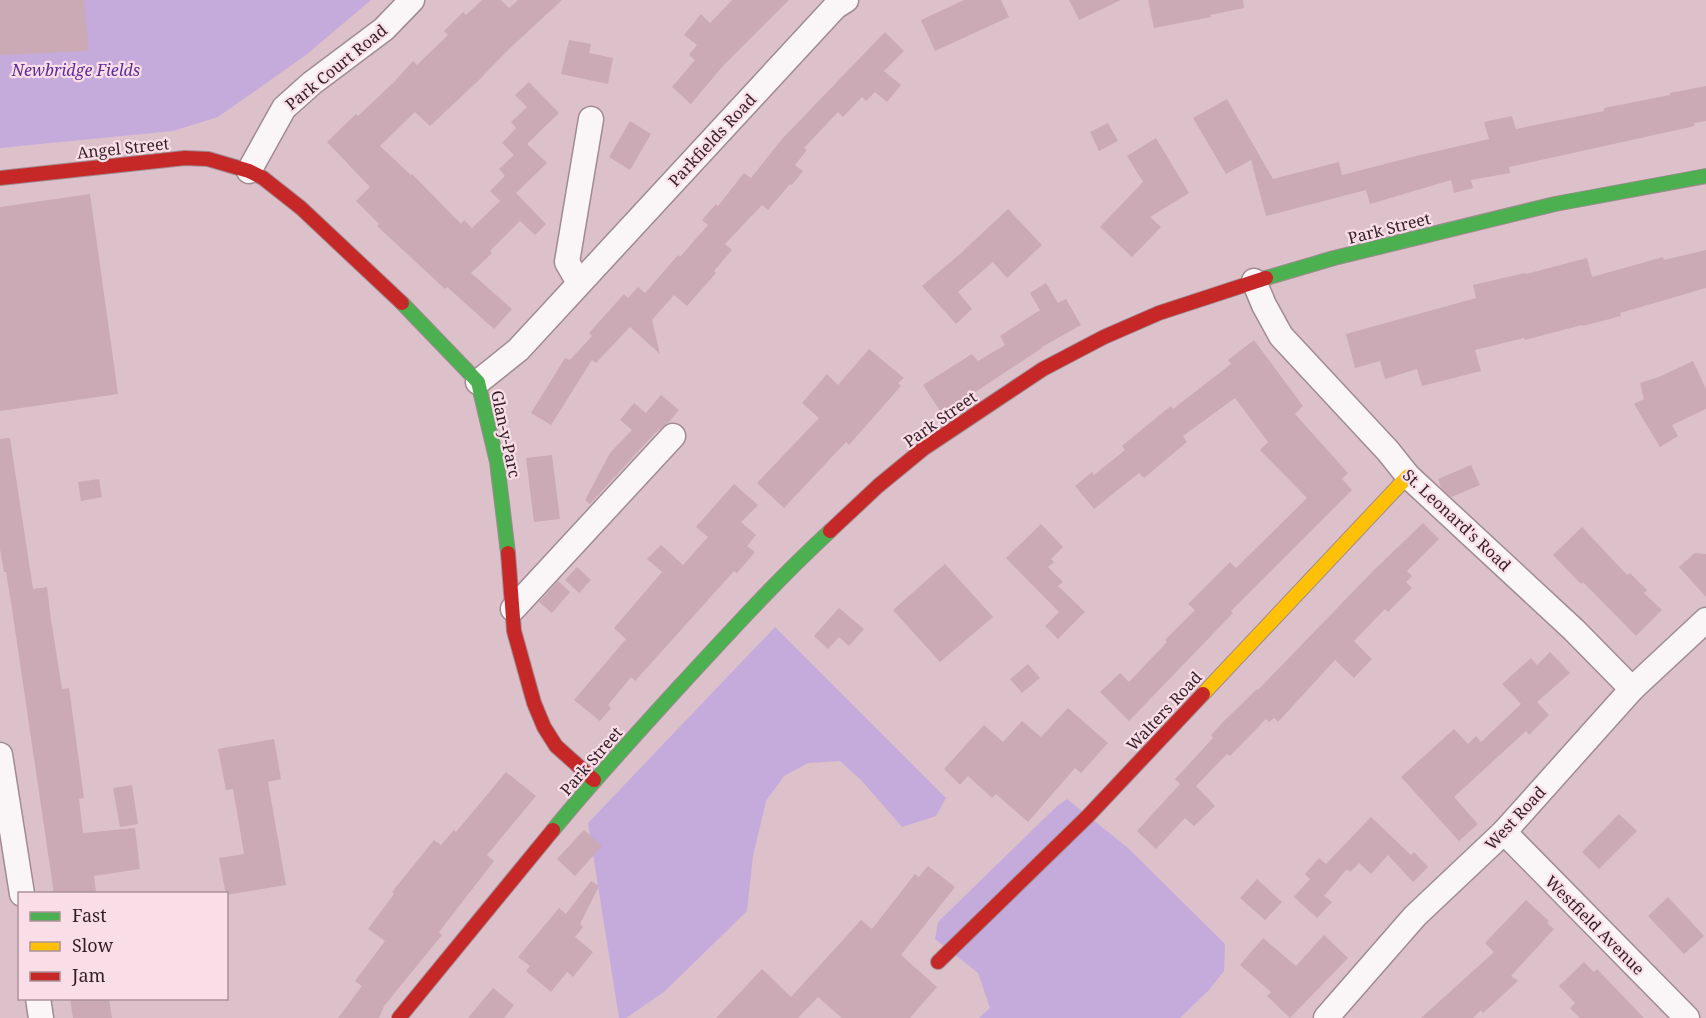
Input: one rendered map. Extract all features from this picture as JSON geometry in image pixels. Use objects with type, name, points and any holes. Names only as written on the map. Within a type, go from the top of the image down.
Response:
[{"type":"street","name":"Park Court Road","points":[[249,171],[284,108],[312,83],[384,29],[412,0]]},
{"type":"street","name":"Parkfields Road","points":[[478,382],[518,350],[835,8],[846,0]]},
{"type":"street","points":[[579,283],[567,262],[591,119]]},
{"type":"street","name":"Angel Street","points":[[0,177],[185,158],[208,159],[249,171]]},
{"type":"street","name":"Glan-y-Parc","points":[[249,171],[263,178],[301,208],[406,307],[478,382],[497,462],[507,538],[514,631],[534,704],[544,727],[556,746],[594,780]]},
{"type":"street","name":"Park Street","points":[[399,1018],[594,780],[801,558],[878,486],[923,450],[1043,369],[1104,337],[1159,313],[1254,281],[1334,258],[1555,204],[1706,176]]},
{"type":"street","name":"St. Leonard's Road","points":[[1254,281],[1281,336],[1388,451],[1408,476],[1574,630],[1632,689]]},
{"type":"street","points":[[513,609],[673,436]]},
{"type":"street","name":"Walters Road","points":[[938,962],[1088,816],[1408,476]]},
{"type":"street","name":"West Road","points":[[1326,1018],[1415,916],[1504,832],[1632,689],[1706,620]]},
{"type":"street","points":[[0,755],[22,892]]},
{"type":"street","name":"Westfield Avenue","points":[[1504,832],[1687,1018]]},
{"type":"street","points":[[38,1000],[41,1018]]},
{"type":"green space","name":"Newbridge Fields","points":[[0,0],[371,0],[306,55],[218,117],[173,131],[0,148]]},
{"type":"green space","points":[[775,627],[946,798],[936,816],[902,827],[862,781],[840,761],[808,763],[784,776],[766,801],[753,856],[747,911],[664,992],[626,1018],[619,1018],[588,823]]},
{"type":"green space","points":[[1067,799],[1128,848],[1225,944],[1224,971],[1209,990],[1180,1018],[979,1018],[990,1008],[978,973],[935,939],[938,922],[1056,807]]},
{"type":"building","points":[[0,0],[84,0],[89,51],[0,55]]},
{"type":"building","points":[[482,0],[501,0],[509,8],[518,0],[562,0],[430,126],[415,112],[380,146],[412,174],[461,224],[464,220],[472,228],[500,201],[490,191],[505,176],[499,169],[514,155],[502,143],[516,128],[511,122],[527,107],[515,95],[529,82],[559,113],[527,144],[547,163],[516,193],[546,224],[535,235],[520,221],[471,273],[512,309],[494,329],[447,287],[445,289],[377,226],[379,224],[356,201],[370,187],[327,142],[356,114],[358,116],[413,61],[417,65],[448,35],[444,31],[463,12],[466,15]]},
{"type":"building","points":[[732,0],[789,0],[722,67],[691,104],[672,87],[695,60],[689,55],[697,45],[684,35],[701,14],[710,23]]},
{"type":"building","points":[[964,0],[1001,0],[1009,17],[935,51],[921,20]]},
{"type":"building","points":[[1069,0],[1121,0],[1079,20]]},
{"type":"building","points":[[1148,0],[1243,0],[1244,8],[1154,28]]},
{"type":"building","points":[[885,32],[904,51],[884,71],[901,85],[887,102],[875,92],[866,101],[862,97],[843,117],[838,112],[804,148],[807,150],[795,165],[803,171],[768,210],[762,205],[725,244],[732,250],[714,271],[716,273],[687,306],[674,295],[652,320],[660,354],[630,327],[596,363],[592,360],[551,425],[531,413],[565,358],[570,360],[592,336],[589,333],[624,294],[628,298],[638,287],[645,293],[708,225],[702,220],[716,204],[718,206],[744,173],[751,178],[782,139]]},
{"type":"building","points":[[569,40],[591,44],[589,53],[613,58],[608,84],[561,74]]},
{"type":"building","points":[[1706,86],[1706,121],[1694,123],[1695,126],[1509,167],[1510,173],[1471,180],[1473,188],[1454,193],[1451,180],[1370,204],[1366,190],[1266,216],[1251,160],[1226,174],[1193,118],[1227,99],[1273,179],[1339,162],[1342,175],[1489,139],[1484,122],[1512,116],[1516,129],[1604,111],[1604,108]]},
{"type":"building","points":[[630,121],[651,134],[630,170],[609,157]]},
{"type":"building","points":[[1108,123],[1118,141],[1099,151],[1090,132]]},
{"type":"building","points":[[1156,138],[1189,193],[1150,217],[1161,227],[1132,257],[1100,227],[1143,182],[1127,156]]},
{"type":"building","points":[[90,194],[118,394],[0,411],[0,207]]},
{"type":"building","points":[[1008,209],[1042,245],[1007,278],[993,262],[958,292],[972,309],[956,324],[922,286]]},
{"type":"building","points":[[1706,250],[1706,288],[1620,313],[1621,316],[1475,350],[1481,371],[1422,386],[1417,369],[1385,379],[1380,361],[1355,368],[1346,334],[1476,298],[1473,285],[1587,258],[1592,277],[1663,257],[1664,260]]},
{"type":"building","points":[[1046,283],[1058,303],[1066,299],[1081,325],[1042,347],[942,414],[923,385],[972,354],[978,361],[1005,345],[1000,336],[1040,310],[1030,293]]},
{"type":"building","points":[[1254,340],[1303,406],[1295,414],[1348,473],[1342,479],[1352,490],[1231,611],[1233,613],[1129,721],[1100,692],[1120,673],[1129,682],[1167,642],[1165,640],[1195,610],[1188,604],[1230,562],[1236,568],[1307,498],[1260,450],[1268,442],[1235,398],[1183,436],[1187,442],[1144,478],[1139,473],[1094,509],[1075,486],[1092,472],[1094,475],[1125,450],[1122,446],[1171,406],[1173,409],[1231,364],[1228,360]]},
{"type":"building","points":[[869,349],[904,378],[898,383],[901,386],[849,445],[846,442],[784,508],[757,483],[819,418],[802,403],[827,374],[838,385]]},
{"type":"building","points":[[1693,361],[1706,389],[1706,409],[1672,425],[1678,436],[1660,447],[1634,404],[1644,399],[1640,383]]},
{"type":"building","points":[[661,395],[679,410],[590,504],[585,500],[610,453],[632,430],[620,420],[634,403],[646,413]]},
{"type":"building","points":[[10,438],[33,589],[47,587],[62,689],[69,688],[84,798],[79,799],[83,833],[135,828],[140,869],[94,876],[96,891],[92,892],[54,892],[12,609],[0,549],[0,439]]},
{"type":"building","points":[[552,455],[560,519],[534,522],[526,458]]},
{"type":"building","points":[[1471,465],[1480,485],[1451,497],[1441,488],[1438,479]]},
{"type":"building","points":[[99,479],[102,497],[81,501],[78,482]]},
{"type":"building","points":[[734,484],[758,505],[741,522],[756,535],[747,546],[755,552],[737,573],[734,571],[635,681],[631,677],[608,705],[611,708],[600,721],[574,700],[626,639],[614,628],[662,572],[647,559],[661,545],[683,565],[708,537],[696,527]]},
{"type":"building","points":[[1423,523],[1439,539],[1407,571],[1412,576],[1406,582],[1412,588],[1388,612],[1385,609],[1354,641],[1372,659],[1354,678],[1335,660],[1278,722],[1274,718],[1269,722],[1266,719],[1230,756],[1227,754],[1196,786],[1215,806],[1194,826],[1185,818],[1156,849],[1137,831],[1180,784],[1175,779],[1213,738],[1211,735]]},
{"type":"building","points":[[1041,524],[1063,547],[1051,559],[1054,562],[1048,567],[1063,582],[1058,586],[1085,612],[1058,639],[1045,626],[1059,612],[1006,558]]},
{"type":"building","points":[[1582,527],[1627,575],[1630,573],[1647,590],[1644,593],[1662,610],[1636,636],[1553,555]]},
{"type":"building","points":[[1695,553],[1706,554],[1706,597],[1679,567]]},
{"type":"building","points":[[945,564],[993,617],[940,662],[893,610]]},
{"type":"building","points":[[577,567],[591,580],[579,593],[565,580]]},
{"type":"building","points":[[558,581],[570,592],[552,613],[539,602]]},
{"type":"building","points":[[839,608],[864,629],[849,646],[839,637],[828,649],[814,636]]},
{"type":"building","points":[[1550,652],[1570,673],[1537,702],[1549,715],[1529,735],[1526,731],[1454,797],[1478,824],[1459,841],[1401,777],[1454,729],[1468,744],[1476,736],[1481,742],[1521,704],[1502,684],[1531,658],[1537,665]]},
{"type":"building","points":[[1028,664],[1040,678],[1022,693],[1010,679]]},
{"type":"building","points":[[1068,708],[1108,743],[1081,773],[1075,768],[1028,822],[996,794],[992,798],[968,776],[960,785],[944,769],[984,725],[1003,742],[1022,721],[1041,737]]},
{"type":"building","points":[[274,739],[281,779],[268,782],[286,885],[228,895],[228,892],[225,892],[219,858],[244,854],[233,789],[226,790],[218,749]]},
{"type":"building","points":[[506,772],[536,796],[487,855],[494,861],[439,932],[442,935],[384,1006],[379,1018],[338,1018],[362,986],[355,981],[385,941],[368,929],[394,894],[392,892],[434,840],[441,845],[454,830],[456,832]]},
{"type":"building","points":[[132,785],[138,824],[120,827],[113,788]]},
{"type":"building","points":[[1619,814],[1637,831],[1599,869],[1582,852]]},
{"type":"building","points":[[1371,817],[1411,855],[1414,852],[1428,867],[1413,882],[1388,855],[1371,874],[1359,863],[1350,872],[1347,869],[1324,896],[1332,902],[1317,918],[1294,897],[1310,879],[1305,874],[1319,858],[1326,864]]},
{"type":"building","points":[[584,830],[602,846],[575,876],[557,859]]},
{"type":"building","points":[[928,866],[955,887],[901,955],[937,987],[910,1018],[842,1018],[818,997],[798,1018],[716,1018],[762,969],[791,997],[861,920],[872,929],[915,874],[919,877]]},
{"type":"building","points":[[1257,879],[1282,902],[1265,920],[1240,898]]},
{"type":"building","points":[[591,881],[599,886],[580,924],[583,927],[575,937],[593,952],[573,977],[567,972],[551,992],[526,971],[530,966],[518,957],[559,908],[566,914]]},
{"type":"building","points":[[1668,897],[1704,936],[1684,954],[1648,916]]},
{"type":"building","points":[[1526,900],[1549,921],[1547,923],[1554,929],[1511,976],[1518,981],[1483,1013],[1481,1010],[1473,1018],[1421,1018],[1494,952],[1485,943]]},
{"type":"building","points":[[1324,935],[1348,958],[1290,1018],[1267,996],[1271,992],[1240,965],[1263,938],[1296,966]]},
{"type":"building","points":[[1584,962],[1594,972],[1597,969],[1644,1018],[1580,1018],[1570,1008],[1575,1003],[1559,986]]},
{"type":"building","points":[[493,988],[514,1005],[504,1018],[468,1018]]},
{"type":"building","points":[[70,1000],[109,1000],[112,1018],[73,1018]]},
{"type":"traffic: fast","points":[[1266,278],[1334,258],[1555,204],[1706,176]]},
{"type":"traffic: fast","points":[[402,303],[478,382],[497,462],[508,553]]},
{"type":"traffic: fast","points":[[553,830],[717,646],[830,531]]},
{"type":"traffic: slow","points":[[1203,694],[1408,476]]},
{"type":"traffic: jam","points":[[0,178],[185,158],[208,159],[249,171],[263,178],[301,208],[402,303]]},
{"type":"traffic: jam","points":[[830,531],[878,486],[923,449],[1043,369],[1104,337],[1159,313],[1266,278]]},
{"type":"traffic: jam","points":[[508,553],[514,631],[534,703],[544,727],[556,746],[594,780]]},
{"type":"traffic: jam","points":[[938,962],[1088,816],[1203,694]]},
{"type":"traffic: jam","points":[[399,1018],[553,830]]}]
